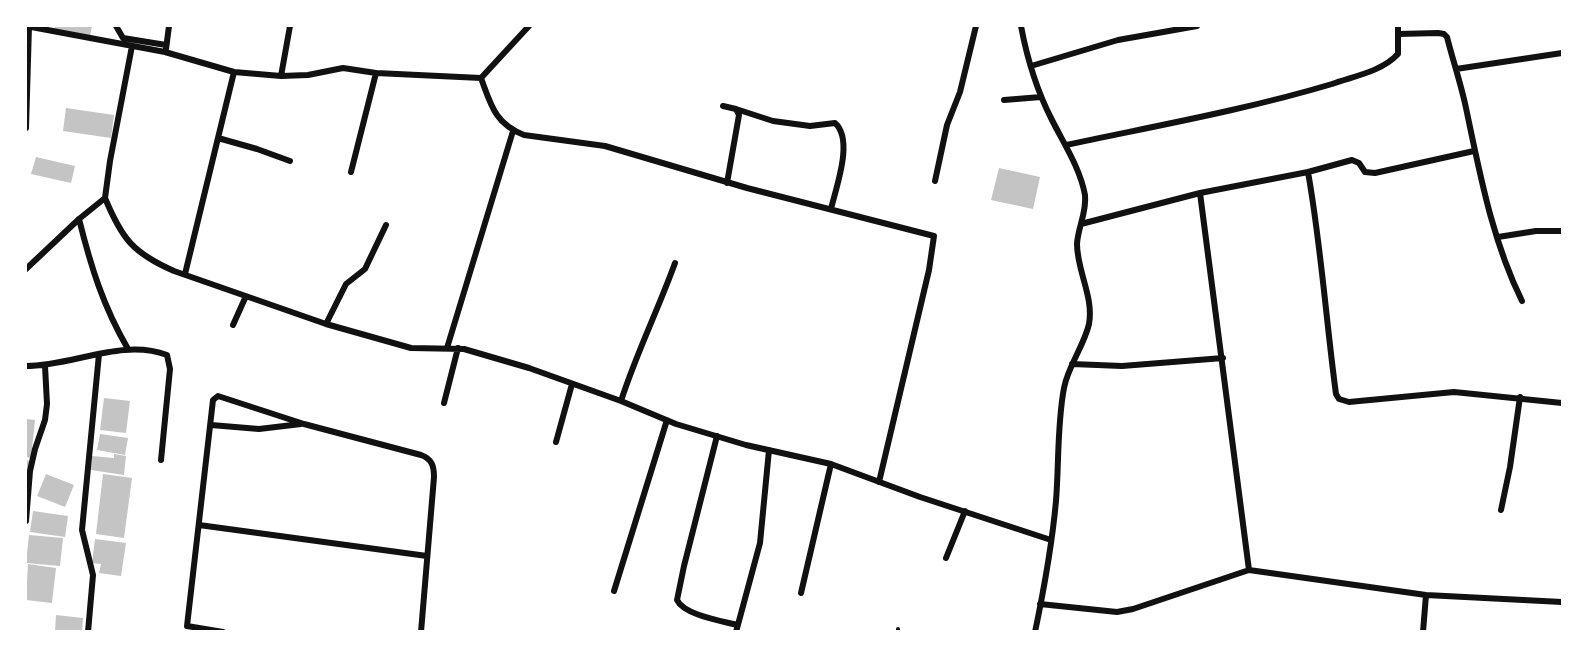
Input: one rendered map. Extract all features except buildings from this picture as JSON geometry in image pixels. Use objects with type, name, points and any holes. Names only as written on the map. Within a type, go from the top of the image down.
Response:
[{"type":"street","points":[[26,128],[27,26],[165,52],[234,72],[281,76],[308,75],[343,68],[376,73],[481,78],[530,26]]},
{"type":"street","points":[[116,26],[123,38],[166,45]]},
{"type":"street","points":[[165,52],[170,26]]},
{"type":"street","points":[[281,76],[290,26]]},
{"type":"street","points":[[935,181],[947,125],[960,92],[976,26]]},
{"type":"street","points":[[1021,26],[1041,97],[1066,145],[1084,194],[1085,208],[1077,242],[1078,263],[1086,285],[1089,304],[1089,325],[1064,386],[1060,416],[1056,501],[1035,632]]},
{"type":"street","points":[[1031,66],[1118,40],[1197,26]]},
{"type":"street","points":[[1066,145],[1244,107],[1301,93],[1369,72],[1389,63],[1398,54],[1398,26]]},
{"type":"street","points":[[1398,34],[1444,34],[1447,37],[1466,106],[1480,180],[1498,245],[1522,301]]},
{"type":"street","points":[[132,46],[105,198],[123,235],[137,251],[156,263],[326,324],[411,348],[458,348],[529,368],[667,420],[769,450],[831,464],[1051,540]]},
{"type":"street","points":[[1456,69],[1563,53]]},
{"type":"street","points":[[185,274],[234,72]]},
{"type":"street","points":[[351,172],[376,73]]},
{"type":"street","points":[[481,78],[493,111],[513,131],[525,135],[605,146],[727,183],[934,236],[914,336],[879,482]]},
{"type":"street","points":[[1004,100],[1041,97]]},
{"type":"street","points":[[723,105],[773,121],[810,126],[835,123],[841,129],[844,146],[831,209]]},
{"type":"street","points":[[727,183],[739,115],[736,109]]},
{"type":"street","points":[[447,348],[513,131]]},
{"type":"street","points":[[218,138],[290,161]]},
{"type":"street","points":[[1081,224],[1200,194],[1308,172],[1352,160],[1359,163],[1365,172],[1375,173],[1474,151]]},
{"type":"street","points":[[1308,172],[1316,219],[1336,394],[1343,401],[1454,392],[1563,403]]},
{"type":"street","points":[[1200,194],[1249,570]]},
{"type":"street","points":[[26,269],[105,198]]},
{"type":"street","points":[[79,219],[93,273],[111,320],[128,349]]},
{"type":"street","points":[[326,324],[346,284],[365,269],[386,225]]},
{"type":"street","points":[[1497,237],[1536,231],[1563,231]]},
{"type":"street","points":[[621,401],[675,263]]},
{"type":"street","points":[[232,325],[246,296]]},
{"type":"street","points":[[444,403],[458,348]]},
{"type":"street","points":[[26,366],[45,366],[128,349],[157,352],[167,356],[170,369],[161,460]]},
{"type":"street","points":[[88,632],[92,568],[82,530],[99,354]]},
{"type":"street","points":[[1072,364],[1122,366],[1223,358]]},
{"type":"street","points":[[26,521],[30,471],[45,420],[47,404],[45,366]]},
{"type":"street","points":[[556,442],[572,384]]},
{"type":"street","points":[[223,632],[187,629],[213,400],[216,396],[304,424],[429,459],[434,470],[434,477],[421,632]]},
{"type":"street","points":[[1501,510],[1520,397]]},
{"type":"street","points":[[614,591],[667,420]]},
{"type":"street","points":[[211,425],[259,429],[304,424]]},
{"type":"street","points":[[717,436],[677,600],[683,607],[736,628],[760,543],[769,450]]},
{"type":"street","points":[[801,593],[831,464]]},
{"type":"street","points":[[946,558],[965,511]]},
{"type":"street","points":[[199,525],[427,556]]},
{"type":"street","points":[[1040,604],[1117,612],[1133,609],[1249,570],[1426,595],[1563,602]]},
{"type":"street","points":[[1423,632],[1426,595]]}]
